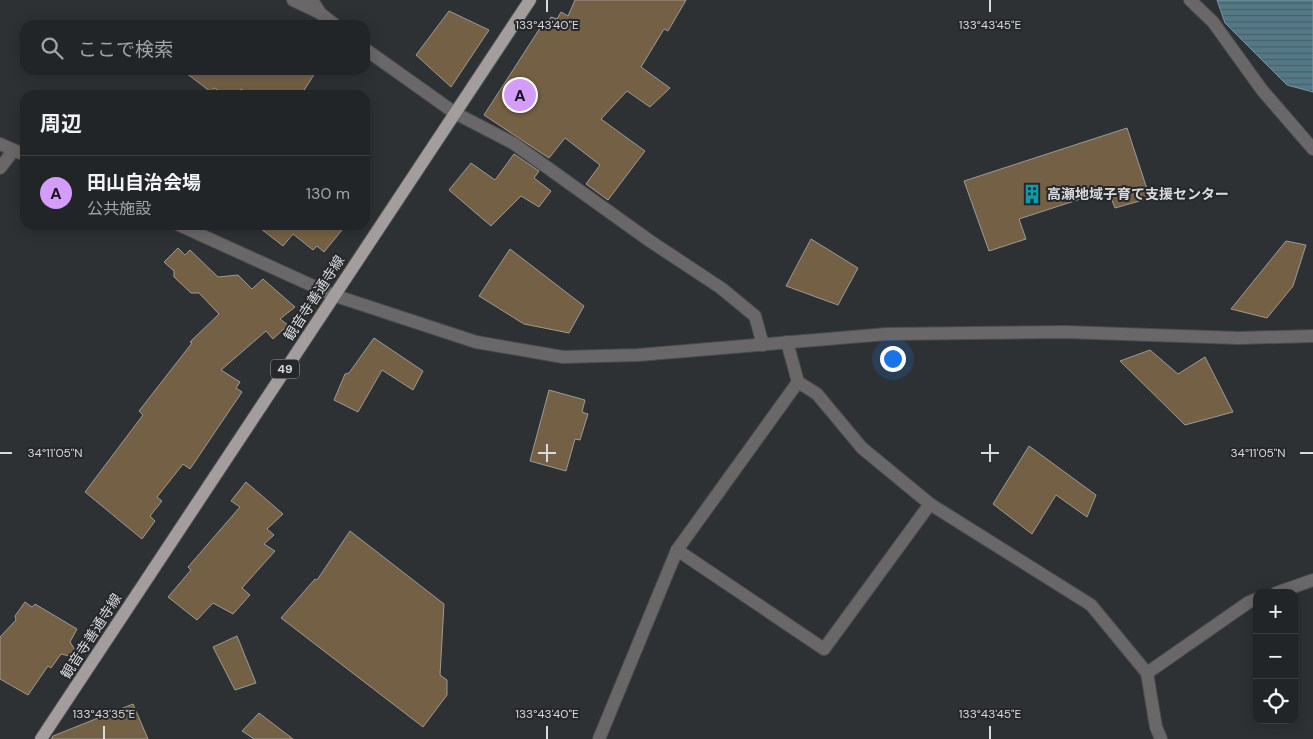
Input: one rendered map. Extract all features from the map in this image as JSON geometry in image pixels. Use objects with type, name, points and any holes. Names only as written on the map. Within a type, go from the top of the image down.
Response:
[{"type":"main road","name":"観音寺善通寺線","points":[[41,739],[530,0]]},
{"type":"street","points":[[293,0],[320,13],[329,20]]},
{"type":"street","points":[[312,0],[320,13]]},
{"type":"street","points":[[1190,0],[1213,22],[1262,90],[1313,150]]},
{"type":"street","points":[[1204,0],[1213,22]]},
{"type":"street","points":[[370,53],[455,113],[514,143],[650,241],[721,288],[755,316],[763,345]]},
{"type":"street","points":[[0,144],[20,152],[0,168]]},
{"type":"street","points":[[190,230],[334,295],[476,342],[563,357],[638,355],[887,334],[1066,332],[1238,338],[1313,336]]},
{"type":"street","points":[[787,342],[798,382],[817,394],[862,448],[930,504],[1091,605],[1147,673],[1156,727],[1161,739]]},
{"type":"street","points":[[600,739],[678,550],[798,382]]},
{"type":"street","points":[[678,550],[824,649],[930,504]]},
{"type":"street","points":[[1287,589],[1313,580]]},
{"type":"street","points":[[1147,673],[1253,600]]},
{"type":"water","points":[[1217,0],[1313,0],[1313,92],[1287,85],[1225,23]]},
{"type":"building","points":[[575,0],[686,0],[668,31],[664,29],[641,67],[670,88],[650,107],[627,91],[601,119],[645,151],[608,200],[586,184],[600,165],[565,138],[549,158],[484,115],[542,25],[545,26],[551,17],[557,19],[561,12],[568,16]]},
{"type":"building","points":[[449,11],[489,30],[451,87],[416,55]]},
{"type":"building","points":[[189,75],[314,75],[304,90],[217,90],[214,88],[208,90]]},
{"type":"building","name":"高瀬地域子育て支援センター","points":[[1127,128],[1150,198],[1115,208],[1108,190],[1019,219],[1026,239],[989,251],[964,181]]},
{"type":"building","points":[[514,154],[539,171],[534,178],[551,191],[539,207],[521,196],[491,226],[449,190],[471,163],[495,180]]},
{"type":"building","points":[[262,230],[342,230],[324,252],[317,246],[313,250],[293,234],[283,246]]},
{"type":"building","points":[[811,239],[858,268],[838,305],[786,286]]},
{"type":"building","points":[[1286,241],[1306,245],[1293,286],[1267,318],[1231,309]]},
{"type":"building","points":[[178,248],[185,255],[190,250],[218,277],[238,275],[252,289],[263,279],[295,307],[280,319],[288,325],[273,339],[266,331],[221,370],[240,382],[236,388],[242,392],[190,469],[183,464],[157,497],[162,501],[150,516],[155,521],[142,539],[85,492],[143,415],[139,411],[192,343],[190,342],[219,314],[199,293],[191,293],[174,277],[174,271],[164,262]]},
{"type":"building","points":[[510,249],[584,306],[569,333],[524,324],[479,296]]},
{"type":"building","points":[[374,338],[423,371],[413,390],[382,370],[358,412],[334,400],[345,374],[349,373]]},
{"type":"building","points":[[1150,350],[1178,374],[1205,357],[1233,412],[1185,425],[1120,361]]},
{"type":"building","points":[[549,390],[585,400],[582,412],[588,414],[580,440],[575,439],[566,471],[530,461]]},
{"type":"building","points":[[1029,446],[1096,495],[1087,517],[1056,495],[1032,534],[993,504]]},
{"type":"building","points":[[246,482],[283,514],[267,529],[274,535],[264,544],[275,551],[242,588],[250,595],[233,614],[213,603],[197,620],[168,597],[191,570],[188,567],[240,507],[231,501]]},
{"type":"building","points":[[350,531],[444,604],[440,675],[447,680],[447,695],[423,727],[281,618],[315,579],[317,580]]},
{"type":"building","points":[[25,602],[32,607],[35,604],[77,629],[70,642],[81,659],[61,654],[51,668],[48,666],[28,695],[0,679],[0,637],[16,620],[15,616]]},
{"type":"building","points":[[237,636],[256,683],[235,690],[213,647]]},
{"type":"building","points":[[133,704],[148,739],[51,739],[53,736]]},
{"type":"building","points":[[259,713],[293,739],[254,739],[242,731]]},
{"type":"place","name":"田山自治会場","points":[[520,95]]},
{"type":"place","name":"高瀬地域子育て支援センター","points":[[1032,194]]}]
